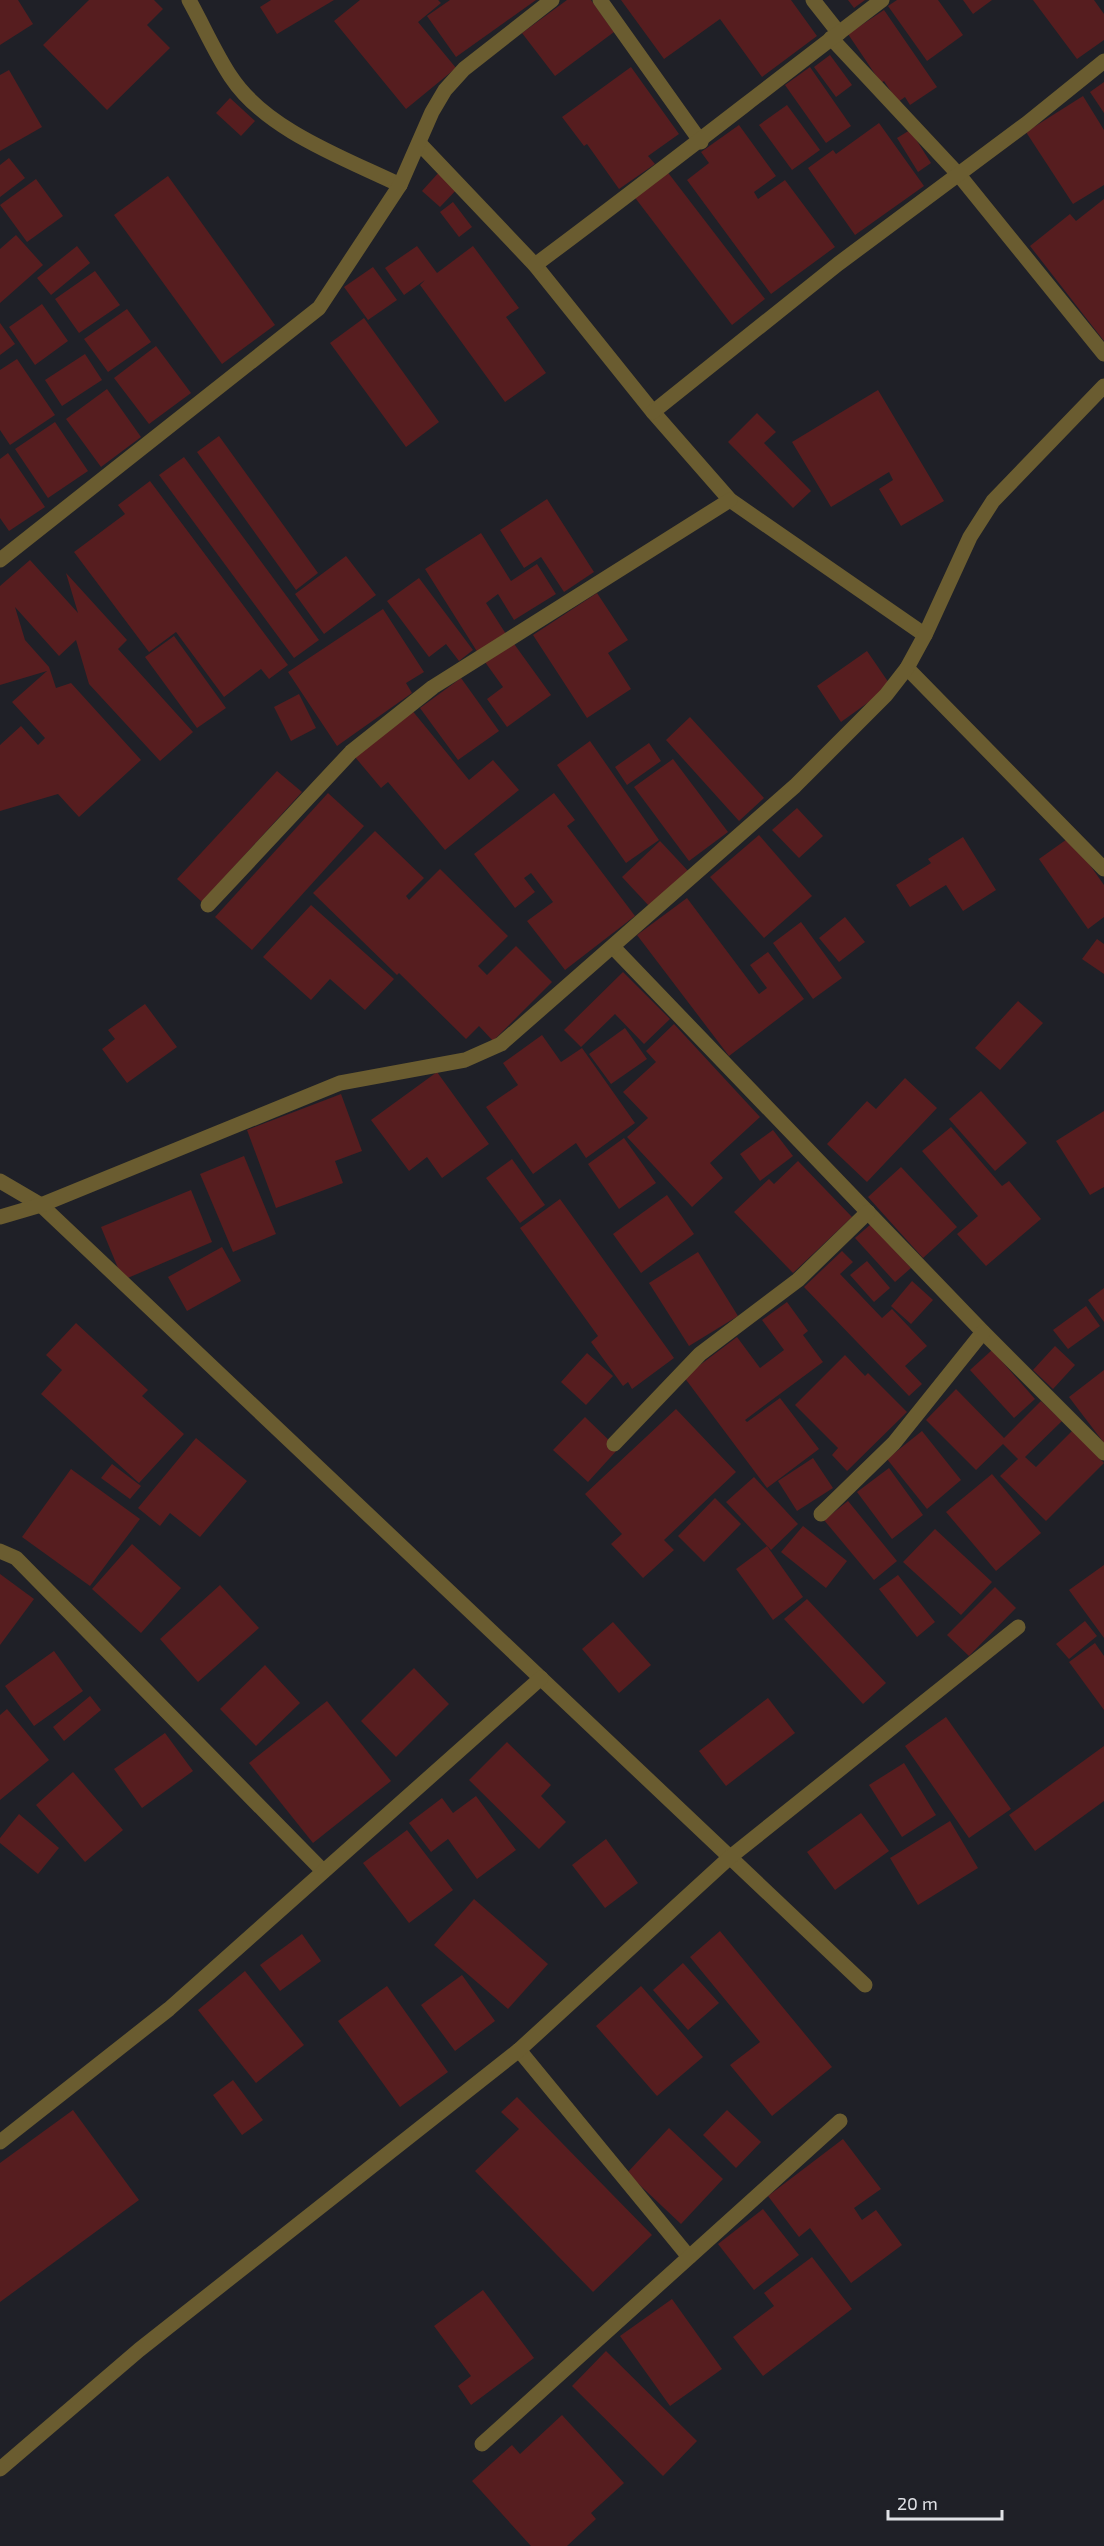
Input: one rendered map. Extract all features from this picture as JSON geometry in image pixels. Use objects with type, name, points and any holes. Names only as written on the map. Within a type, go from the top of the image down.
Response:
[{"type":"street","points":[[189,0],[231,78],[248,98],[287,129],[400,185]]},
{"type":"street","points":[[0,560],[320,308],[400,185],[432,112],[445,90],[464,69],[552,0]]},
{"type":"street","points":[[600,0],[701,142]]},
{"type":"street","points":[[813,0],[835,35],[959,174],[1104,354]]},
{"type":"street","points":[[535,265],[701,142],[882,0]]},
{"type":"street","points":[[653,412],[838,264],[959,174],[1104,61]]},
{"type":"street","points":[[419,143],[535,265],[653,412],[730,500],[925,635]]},
{"type":"street","points":[[0,1217],[41,1205],[340,1083],[482,1055],[501,1044],[795,786],[886,695],[907,668],[925,635],[970,537],[993,501],[1104,386]]},
{"type":"street","points":[[208,905],[351,752],[433,687],[730,500]]},
{"type":"street","points":[[907,668],[1104,869]]},
{"type":"street","points":[[613,946],[983,1332],[1104,1453]]},
{"type":"street","points":[[0,1181],[41,1205],[865,1985]]},
{"type":"street","points":[[615,1444],[700,1354],[798,1280],[868,1212]]},
{"type":"street","points":[[820,1514],[894,1443],[983,1332]]},
{"type":"street","points":[[0,1551],[16,1558],[323,1871]]},
{"type":"street","points":[[0,2469],[148,2343],[519,2050],[729,1858],[1018,1627]]},
{"type":"street","points":[[0,2142],[169,2009],[541,1678]]},
{"type":"street","points":[[519,2050],[689,2257]]},
{"type":"street","points":[[482,2444],[840,2121]]},
{"type":"building","points":[[0,0],[18,0],[33,24],[0,45]]},
{"type":"building","points":[[89,0],[154,0],[163,9],[147,25],[170,48],[107,110],[43,45]]},
{"type":"building","points":[[271,0],[334,0],[277,34],[260,7]]},
{"type":"building","points":[[360,0],[438,0],[441,3],[418,22],[456,68],[406,109],[334,21]]},
{"type":"building","points":[[450,0],[536,0],[456,57],[427,16]]},
{"type":"building","points":[[567,0],[591,0],[614,32],[555,76],[522,33]]},
{"type":"building","points":[[621,0],[791,0],[817,36],[762,77],[720,19],[664,59]]},
{"type":"building","points":[[848,0],[865,0],[854,8]]},
{"type":"building","points":[[897,0],[938,0],[963,35],[927,61],[888,6]]},
{"type":"building","points":[[963,0],[992,0],[973,14]]},
{"type":"building","points":[[1033,0],[1094,0],[1104,14],[1104,40],[1077,59]]},
{"type":"building","points":[[884,10],[937,87],[910,105],[905,97],[898,102],[884,81],[881,83],[848,34]]},
{"type":"building","points":[[830,55],[852,85],[836,97],[814,67]]},
{"type":"building","points":[[631,67],[679,134],[648,156],[655,164],[619,189],[587,144],[584,146],[562,117]]},
{"type":"building","points":[[810,67],[851,126],[826,143],[785,85]]},
{"type":"building","points":[[9,70],[42,127],[0,151],[0,75]]},
{"type":"building","points":[[1104,82],[1104,113],[1090,92]]},
{"type":"building","points":[[1083,96],[1104,130],[1104,185],[1073,204],[1026,132]]},
{"type":"building","points":[[230,98],[255,121],[241,136],[216,113]]},
{"type":"building","points":[[787,105],[820,150],[792,170],[759,125]]},
{"type":"building","points":[[879,123],[924,186],[855,235],[808,168],[833,150],[836,154]]},
{"type":"building","points":[[739,125],[776,176],[754,192],[758,199],[785,180],[835,247],[771,294],[687,180],[709,163],[701,152]]},
{"type":"building","points":[[910,130],[931,163],[918,172],[897,138]]},
{"type":"building","points":[[9,158],[25,178],[0,197],[0,165]]},
{"type":"building","points":[[441,170],[460,186],[440,207],[422,191]]},
{"type":"building","points":[[666,170],[765,299],[732,325],[633,195]]},
{"type":"building","points":[[168,176],[275,325],[222,364],[114,215]]},
{"type":"building","points":[[36,179],[63,216],[27,242],[0,205]]},
{"type":"building","points":[[1104,199],[1104,341],[1030,246],[1070,214],[1076,221]]},
{"type":"building","points":[[453,202],[472,227],[459,237],[440,212]]},
{"type":"building","points":[[16,235],[43,265],[0,303],[0,249]]},
{"type":"building","points":[[77,246],[90,263],[51,295],[37,278]]},
{"type":"building","points":[[417,246],[437,273],[473,246],[519,308],[506,317],[546,373],[505,402],[420,285],[425,280],[404,295],[385,268]]},
{"type":"building","points":[[373,267],[397,300],[368,320],[344,287]]},
{"type":"building","points":[[95,271],[120,305],[79,333],[55,299]]},
{"type":"building","points":[[42,304],[68,341],[35,365],[9,327]]},
{"type":"building","points":[[127,309],[151,342],[108,372],[84,339]]},
{"type":"building","points":[[364,318],[439,422],[406,447],[330,343]]},
{"type":"building","points":[[0,323],[15,344],[0,355]]},
{"type":"building","points":[[156,346],[191,393],[149,424],[114,378]]},
{"type":"building","points":[[85,354],[102,380],[62,406],[45,380]]},
{"type":"building","points":[[17,359],[55,415],[10,445],[0,430],[0,370]]},
{"type":"building","points":[[107,389],[141,437],[101,467],[66,419]]},
{"type":"building","points":[[878,390],[944,501],[901,526],[879,489],[893,480],[889,472],[831,507],[792,442]]},
{"type":"building","points":[[757,413],[776,432],[764,443],[811,491],[793,508],[728,442]]},
{"type":"building","points":[[55,422],[88,471],[48,498],[15,449]]},
{"type":"building","points":[[219,436],[318,573],[296,590],[197,452]]},
{"type":"building","points":[[8,453],[45,507],[9,531],[0,518],[0,459]]},
{"type":"building","points":[[184,457],[319,640],[294,658],[159,475]]},
{"type":"building","points":[[150,481],[288,665],[269,679],[261,669],[224,697],[176,632],[149,652],[74,552],[125,514],[118,505]]},
{"type":"building","points":[[547,499],[594,572],[564,592],[541,557],[524,568],[500,530]]},
{"type":"building","points":[[481,533],[511,581],[537,564],[556,594],[514,620],[498,594],[486,603],[506,634],[478,653],[425,569]]},
{"type":"building","points":[[346,556],[376,595],[324,634],[295,594]]},
{"type":"building","points":[[30,560],[78,613],[66,573],[127,640],[118,649],[193,732],[160,761],[89,684],[76,640],[59,656],[15,607],[25,640],[49,667],[56,688],[71,683],[141,760],[79,817],[58,794],[0,811],[0,745],[21,726],[38,745],[45,738],[12,702],[47,671],[0,685],[0,586]]},
{"type":"building","points":[[419,578],[473,650],[459,661],[446,644],[429,657],[387,601]]},
{"type":"building","points":[[597,593],[628,640],[608,653],[631,689],[587,718],[533,635]]},
{"type":"building","points":[[383,609],[424,672],[406,683],[412,693],[337,746],[288,672]]},
{"type":"building","points":[[174,636],[226,708],[197,728],[145,657]]},
{"type":"building","points":[[512,641],[551,695],[507,727],[487,699],[503,687],[485,662]]},
{"type":"building","points":[[867,651],[891,686],[841,722],[817,686]]},
{"type":"building","points":[[461,678],[499,731],[458,760],[420,708]]},
{"type":"building","points":[[299,694],[316,728],[291,741],[274,707]]},
{"type":"building","points":[[411,709],[469,780],[493,760],[519,790],[445,850],[388,782],[381,788],[355,757]]},
{"type":"building","points":[[690,717],[764,798],[739,821],[666,740]]},
{"type":"building","points":[[590,741],[659,840],[626,863],[557,765]]},
{"type":"building","points":[[649,743],[661,761],[627,785],[615,767]]},
{"type":"building","points":[[673,759],[728,832],[689,861],[634,787]]},
{"type":"building","points":[[277,771],[302,792],[202,902],[177,879]]},
{"type":"building","points":[[328,793],[364,826],[252,950],[215,917]]},
{"type":"building","points":[[554,793],[575,820],[567,826],[635,916],[565,970],[527,921],[553,902],[531,873],[524,878],[535,892],[515,908],[474,854]]},
{"type":"building","points":[[797,808],[823,836],[799,858],[772,830]]},
{"type":"building","points":[[375,831],[424,878],[406,896],[409,900],[440,869],[508,936],[478,966],[487,975],[516,946],[552,982],[493,1041],[479,1026],[466,1039],[313,893]]},
{"type":"building","points":[[759,835],[812,896],[764,938],[710,877]]},
{"type":"building","points":[[963,837],[996,890],[963,911],[946,885],[910,907],[896,885],[931,863],[928,859]]},
{"type":"building","points":[[1070,837],[1104,885],[1104,917],[1088,929],[1039,859]]},
{"type":"building","points":[[660,841],[689,872],[650,907],[622,877]]},
{"type":"building","points":[[687,898],[759,994],[767,988],[750,965],[768,952],[804,999],[729,1056],[637,935]]},
{"type":"building","points":[[311,905],[394,979],[365,1010],[330,979],[311,1000],[263,957]]},
{"type":"building","points":[[845,917],[865,942],[839,962],[819,938]]},
{"type":"building","points":[[801,922],[842,978],[813,999],[773,943]]},
{"type":"building","points":[[1097,939],[1104,944],[1104,974],[1082,959]]},
{"type":"building","points":[[623,972],[670,1019],[644,1044],[615,1014],[581,1047],[564,1030]]},
{"type":"building","points":[[1018,1001],[1043,1023],[1000,1070],[975,1048]]},
{"type":"building","points":[[145,1004],[177,1047],[127,1083],[102,1049],[115,1039],[108,1030]]},
{"type":"building","points":[[674,1024],[760,1117],[710,1163],[723,1178],[692,1207],[627,1137],[648,1118],[623,1092],[656,1062],[646,1051]]},
{"type":"building","points":[[625,1028],[647,1059],[611,1084],[589,1054]]},
{"type":"building","points":[[542,1035],[561,1062],[582,1048],[635,1123],[586,1158],[576,1143],[533,1174],[486,1107],[518,1085],[503,1063]]},
{"type":"building","points":[[437,1072],[489,1144],[442,1178],[427,1157],[409,1171],[371,1120]]},
{"type":"building","points":[[905,1078],[937,1108],[867,1182],[827,1144],[867,1101],[876,1109]]},
{"type":"building","points":[[981,1091],[1027,1143],[995,1171],[949,1119]]},
{"type":"building","points":[[341,1094],[362,1151],[335,1161],[343,1183],[276,1208],[247,1130]]},
{"type":"building","points":[[1104,1111],[1104,1187],[1090,1195],[1056,1141]]},
{"type":"building","points":[[951,1127],[1002,1186],[1009,1181],[1041,1219],[986,1266],[957,1234],[978,1216],[922,1151]]},
{"type":"building","points":[[773,1130],[793,1156],[760,1181],[740,1154]]},
{"type":"building","points":[[624,1138],[656,1183],[619,1209],[588,1164]]},
{"type":"building","points":[[244,1156],[276,1234],[233,1252],[200,1174]]},
{"type":"building","points":[[512,1159],[545,1205],[520,1223],[486,1178]]},
{"type":"building","points":[[798,1161],[852,1217],[793,1273],[734,1212],[769,1179],[774,1184]]},
{"type":"building","points":[[901,1167],[957,1227],[923,1258],[868,1197]]},
{"type":"building","points":[[191,1190],[212,1242],[123,1280],[101,1227]]},
{"type":"building","points":[[667,1195],[694,1234],[641,1273],[613,1234]]},
{"type":"building","points":[[560,1199],[674,1358],[632,1389],[628,1382],[623,1386],[591,1342],[598,1336],[520,1228]]},
{"type":"building","points":[[871,1224],[911,1268],[895,1282],[855,1238]]},
{"type":"building","points":[[222,1247],[241,1281],[187,1311],[168,1277]]},
{"type":"building","points":[[842,1251],[853,1262],[840,1274],[882,1318],[892,1309],[927,1346],[905,1366],[922,1384],[909,1396],[804,1287]]},
{"type":"building","points":[[698,1252],[738,1316],[689,1346],[649,1283]]},
{"type":"building","points":[[867,1261],[890,1288],[874,1302],[850,1275]]},
{"type":"building","points":[[912,1281],[933,1300],[911,1324],[891,1306]]},
{"type":"building","points":[[1104,1288],[1104,1322],[1088,1300]]},
{"type":"building","points":[[787,1302],[808,1331],[803,1335],[823,1362],[745,1420],[747,1422],[780,1398],[819,1449],[767,1488],[684,1377],[737,1337],[760,1368],[784,1350],[762,1320]]},
{"type":"building","points":[[1086,1306],[1100,1326],[1068,1349],[1053,1330]]},
{"type":"building","points":[[76,1323],[148,1390],[142,1396],[184,1434],[139,1483],[41,1394],[62,1370],[46,1355]]},
{"type":"building","points":[[1055,1346],[1075,1365],[1053,1389],[1033,1370]]},
{"type":"building","points":[[992,1350],[1035,1399],[1014,1418],[970,1370]]},
{"type":"building","points":[[587,1353],[613,1376],[586,1405],[561,1382]]},
{"type":"building","points":[[845,1355],[865,1376],[868,1373],[907,1412],[847,1471],[832,1455],[838,1448],[795,1405]]},
{"type":"building","points":[[1104,1370],[1104,1443],[1069,1397]]},
{"type":"building","points":[[956,1389],[1004,1438],[1041,1401],[1062,1421],[1025,1457],[1036,1467],[1073,1430],[1104,1463],[1046,1521],[1000,1476],[1018,1459],[1003,1444],[976,1470],[926,1420]]},
{"type":"building","points":[[676,1409],[736,1472],[664,1540],[674,1550],[643,1578],[611,1544],[622,1534],[585,1494]]},
{"type":"building","points":[[585,1417],[618,1449],[588,1482],[553,1450]]},
{"type":"building","points":[[922,1431],[961,1480],[927,1509],[887,1459]]},
{"type":"building","points":[[196,1438],[247,1481],[200,1537],[170,1513],[160,1526],[138,1508]]},
{"type":"building","points":[[813,1458],[833,1488],[797,1511],[778,1481]]},
{"type":"building","points":[[112,1464],[141,1486],[130,1499],[101,1478]]},
{"type":"building","points":[[889,1468],[923,1515],[892,1539],[857,1492]]},
{"type":"building","points":[[71,1469],[140,1519],[90,1586],[22,1537]]},
{"type":"building","points":[[992,1474],[1041,1533],[996,1571],[946,1512]]},
{"type":"building","points":[[754,1477],[798,1524],[771,1550],[726,1502]]},
{"type":"building","points":[[715,1498],[741,1524],[704,1562],[678,1536]]},
{"type":"building","points":[[848,1501],[897,1561],[874,1580],[824,1520]]},
{"type":"building","points":[[803,1526],[847,1561],[826,1588],[781,1552]]},
{"type":"building","points":[[935,1529],[992,1582],[961,1615],[903,1562]]},
{"type":"building","points":[[132,1544],[181,1588],[141,1633],[92,1589]]},
{"type":"building","points":[[767,1546],[803,1597],[773,1620],[736,1569]]},
{"type":"building","points":[[1104,1565],[1104,1638],[1069,1590]]},
{"type":"building","points":[[0,1574],[34,1599],[0,1645]]},
{"type":"building","points":[[898,1575],[935,1622],[917,1637],[879,1589]]},
{"type":"building","points":[[220,1585],[259,1628],[198,1682],[160,1639]]},
{"type":"building","points":[[995,1587],[1016,1608],[969,1656],[947,1635]]},
{"type":"building","points":[[807,1599],[886,1683],[863,1704],[784,1619]]},
{"type":"building","points":[[1085,1621],[1097,1636],[1069,1659],[1056,1644]]},
{"type":"building","points":[[613,1622],[651,1665],[619,1693],[582,1649]]},
{"type":"building","points":[[1095,1643],[1104,1656],[1104,1710],[1069,1662]]},
{"type":"building","points":[[54,1651],[83,1691],[34,1726],[5,1686]]},
{"type":"building","points":[[265,1665],[300,1703],[256,1746],[220,1709]]},
{"type":"building","points":[[414,1668],[449,1704],[396,1757],[361,1721]]},
{"type":"building","points":[[90,1696],[101,1710],[64,1741],[53,1727]]},
{"type":"building","points":[[768,1698],[795,1733],[726,1786],[699,1751]]},
{"type":"building","points":[[327,1701],[391,1781],[313,1843],[249,1763]]},
{"type":"building","points":[[7,1709],[49,1760],[0,1800],[0,1715]]},
{"type":"building","points":[[946,1717],[1011,1809],[969,1838],[905,1746]]},
{"type":"building","points":[[165,1733],[193,1771],[142,1808],[114,1769]]},
{"type":"building","points":[[507,1742],[551,1785],[541,1796],[566,1822],[539,1849],[469,1780]]},
{"type":"building","points":[[1104,1746],[1104,1801],[1035,1851],[1009,1815]]},
{"type":"building","points":[[904,1763],[936,1815],[902,1837],[869,1785]]},
{"type":"building","points":[[73,1772],[123,1830],[85,1862],[36,1805]]},
{"type":"building","points":[[476,1796],[516,1850],[477,1879],[448,1839],[431,1852],[409,1823],[442,1798],[453,1813]]},
{"type":"building","points":[[861,1813],[889,1851],[835,1890],[807,1852]]},
{"type":"building","points":[[19,1814],[59,1848],[38,1874],[0,1843],[0,1838]]},
{"type":"building","points":[[950,1821],[978,1868],[918,1905],[890,1858]]},
{"type":"building","points":[[407,1830],[453,1890],[409,1923],[363,1863]]},
{"type":"building","points":[[606,1839],[638,1883],[605,1908],[572,1865]]},
{"type":"building","points":[[474,1899],[548,1964],[508,2009],[434,1945]]},
{"type":"building","points":[[720,1931],[832,2067],[772,2116],[730,2065],[760,2042],[690,1957]]},
{"type":"building","points":[[302,1934],[321,1961],[280,1991],[260,1965]]},
{"type":"building","points":[[683,1963],[719,2003],[688,2030],[653,1990]]},
{"type":"building","points":[[245,1971],[304,2045],[256,2083],[198,2010]]},
{"type":"building","points":[[462,1975],[495,2021],[455,2051],[421,2005]]},
{"type":"building","points":[[387,1986],[448,2072],[400,2107],[338,2021]]},
{"type":"building","points":[[641,1986],[703,2057],[657,2096],[596,2026]]},
{"type":"building","points":[[233,2080],[263,2120],[242,2135],[213,2095]]},
{"type":"building","points":[[517,2097],[652,2235],[593,2292],[475,2171],[519,2129],[501,2112]]},
{"type":"building","points":[[73,2110],[139,2200],[0,2302],[0,2163]]},
{"type":"building","points":[[727,2110],[761,2142],[736,2168],[703,2135]]},
{"type":"building","points":[[669,2128],[723,2179],[681,2224],[627,2173]]},
{"type":"building","points":[[843,2139],[881,2189],[854,2208],[862,2220],[876,2210],[902,2245],[851,2283],[810,2228],[799,2237],[768,2196]]},
{"type":"building","points":[[763,2209],[799,2255],[754,2290],[718,2244]]},
{"type":"building","points":[[812,2257],[852,2309],[763,2376],[733,2337],[774,2306],[764,2293]]},
{"type":"building","points":[[483,2290],[534,2358],[471,2405],[458,2386],[471,2376],[434,2326]]},
{"type":"building","points":[[672,2299],[722,2369],[670,2406],[620,2336]]},
{"type":"building","points":[[606,2351],[697,2441],[663,2476],[572,2386]]},
{"type":"building","points":[[562,2415],[624,2483],[591,2513],[596,2519],[567,2546],[531,2546],[472,2481],[512,2445],[520,2454]]}]
